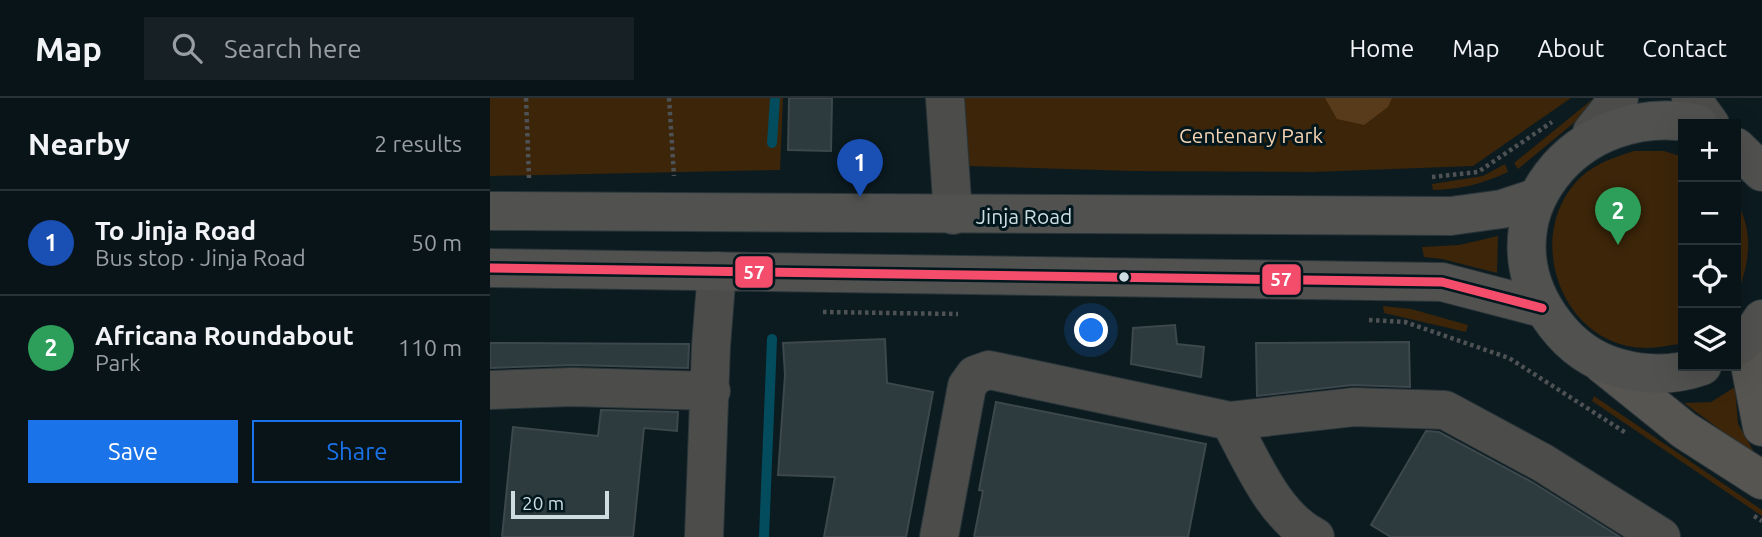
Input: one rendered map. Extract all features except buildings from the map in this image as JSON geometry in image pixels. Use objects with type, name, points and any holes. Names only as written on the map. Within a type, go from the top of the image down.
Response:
[{"type":"highway","points":[[1681,119],[1632,117],[1592,132],[1558,160],[1535,198],[1526,234],[1529,272],[1542,308],[1568,340],[1602,363],[1642,374],[1688,371]]},
{"type":"highway","name":"Jinja Road","points":[[510,202],[953,215],[1451,216],[1502,209],[1535,198]]},
{"type":"highway","points":[[490,268],[1442,282],[1542,308]]},
{"type":"main road","points":[[1750,333],[1753,386],[1762,427]]},
{"type":"main road","points":[[1602,363],[1684,430],[1757,497]]},
{"type":"street","points":[[945,98],[953,215]]},
{"type":"street","points":[[1592,132],[1619,98]]},
{"type":"street","points":[[1691,98],[1706,119]]},
{"type":"street","points":[[704,537],[711,346],[717,271]]},
{"type":"street","points":[[939,537],[967,386],[975,375],[989,370],[1230,421],[1354,407],[1445,410],[1543,463],[1661,537]]},
{"type":"street","points":[[490,390],[572,387],[711,391]]},
{"type":"street","points":[[1230,421],[1266,489],[1308,536]]},
{"type":"path","points":[[510,202],[526,98]]},
{"type":"path","points":[[669,98],[674,181]]},
{"type":"path","points":[[816,311],[960,314]]},
{"type":"path","points":[[1365,319],[1405,322],[1509,358],[1633,437]]},
{"type":"path","points":[[1757,497],[1762,521]]},
{"type":"green space","points":[[490,98],[783,98],[780,170],[490,176]]},
{"type":"green space","name":"Centenary Park","points":[[932,98],[1571,98],[1473,166],[1313,172],[1132,171],[933,165]]},
{"type":"green space","points":[[1594,98],[1604,98],[1518,169],[1514,163]]},
{"type":"green space","points":[[1634,151],[1664,151],[1678,155],[1678,344],[1647,348],[1617,343],[1592,329],[1573,309],[1559,284],[1553,256],[1554,228],[1563,201],[1581,177],[1606,161]]},
{"type":"green space","points":[[1505,164],[1508,172],[1489,180],[1463,187],[1433,190],[1432,184],[1483,176]]},
{"type":"green space","points":[[1741,211],[1748,237],[1741,282]]},
{"type":"green space","points":[[1498,236],[1497,273],[1424,257],[1422,247],[1459,245]]},
{"type":"green space","points":[[1383,306],[1411,309],[1468,325],[1466,332],[1384,313]]},
{"type":"green space","points":[[1735,387],[1738,424],[1757,457],[1684,403],[1711,402]]},
{"type":"green space","points":[[1594,396],[1762,510],[1762,516],[1592,401]]},
{"type":"shaded area","points":[[1325,98],[1392,98],[1388,107],[1364,125],[1337,119]]},
{"type":"waterway","points":[[772,143],[775,98]]},
{"type":"waterway","points":[[764,537],[772,339]]},
{"type":"transit line","name":"57","points":[[490,268],[1442,282],[1542,308]]},
{"type":"place","name":"To Jinja Road","points":[[860,197]]},
{"type":"place","name":"Africana Roundabout","points":[[1618,245]]}]
